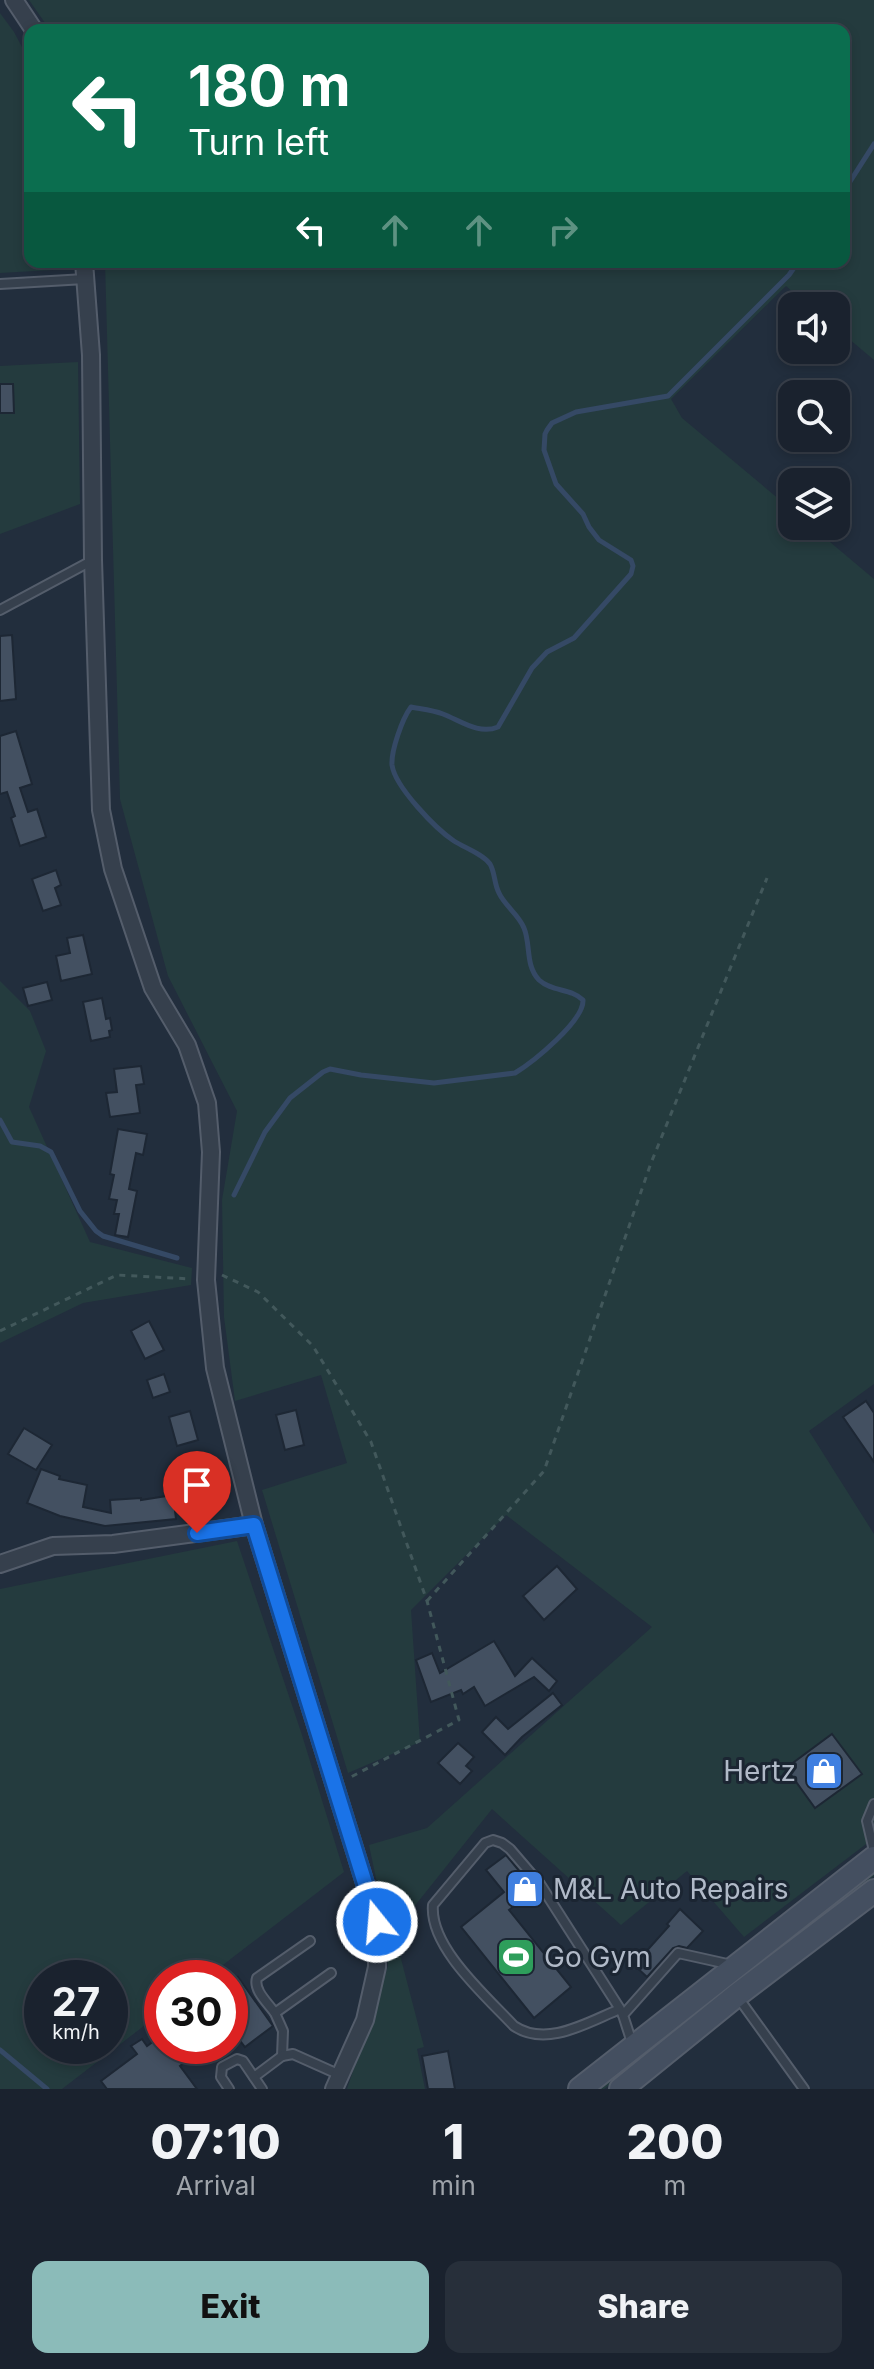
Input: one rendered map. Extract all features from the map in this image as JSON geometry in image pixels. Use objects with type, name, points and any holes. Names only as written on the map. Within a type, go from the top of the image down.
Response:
[{"type":"main road","points":[[580,2089],[874,1858]]},
{"type":"main road","points":[[621,2089],[737,1995],[874,1891]]},
{"type":"street","points":[[14,0],[30,24]]},
{"type":"street","points":[[84,268],[91,355],[93,560],[101,810],[113,869],[153,988],[187,1045],[207,1103],[211,1152],[206,1280],[215,1368],[254,1525],[377,1922],[377,1967],[365,2020],[337,2082]]},
{"type":"street","points":[[0,1564],[53,1546],[113,1544],[254,1525]]},
{"type":"lane","points":[[0,284],[85,279]]},
{"type":"lane","points":[[0,610],[93,560]]},
{"type":"lane","points":[[874,1804],[867,1821],[874,1851]]},
{"type":"lane","points":[[633,2047],[622,2012],[540,1884],[510,1849],[493,1840],[485,1843],[433,1905],[432,1917],[448,1952],[522,2032],[547,2036],[622,2012],[678,1953],[736,1966]]},
{"type":"lane","points":[[282,2056],[283,2031],[255,1982],[310,1941]]},
{"type":"lane","points":[[275,2013],[331,1973]]},
{"type":"lane","points":[[737,1995],[804,2089]]},
{"type":"lane","points":[[254,2077],[282,2056],[293,2054],[337,2082]]},
{"type":"lane","points":[[229,2089],[221,2072],[222,2067],[234,2059],[241,2059],[262,2089]]},
{"type":"path","points":[[427,1601],[544,1471],[651,1163],[767,878]]},
{"type":"path","points":[[0,1331],[117,1275],[206,1280],[223,1275],[258,1292],[313,1346],[371,1442],[427,1601],[459,1720],[335,1785]]},
{"type":"green space","points":[[29,0],[874,0],[874,360],[850,340],[850,292],[793,292],[786,286],[671,399],[682,418],[778,498],[778,540],[828,540],[874,579],[874,1384],[809,1431],[874,1534],[874,1838],[744,1937],[687,1871],[621,1925],[492,1809],[394,1932],[424,2047],[417,2049],[425,2089],[347,2089],[388,1966],[386,1926],[369,1845],[427,1828],[652,1627],[506,1515],[411,1610],[420,1742],[348,1773],[262,1490],[347,1463],[321,1375],[235,1401],[224,1317],[222,1200],[237,1111],[168,976],[120,799],[105,268],[850,268],[850,24],[46,24]]},
{"type":"green space","points":[[0,13],[24,51],[24,268],[70,269],[0,273]]},
{"type":"green space","points":[[78,362],[80,504],[0,534],[0,366]]},
{"type":"green space","points":[[0,981],[30,1011],[46,1051],[29,1107],[90,1242],[192,1268],[191,1285],[83,1303],[0,1343]]},
{"type":"green space","points":[[237,1541],[344,1872],[229,1960],[144,1960],[144,2026],[128,2038],[128,1960],[24,1960],[24,2064],[94,2064],[62,2089],[0,2089],[0,1589]]},
{"type":"green space","points":[[874,1870],[874,1876],[604,2089],[595,2089]]},
{"type":"building","points":[[0,384],[13,384],[14,413],[0,413]]},
{"type":"building","points":[[12,635],[16,699],[0,701],[0,636]]},
{"type":"building","points":[[16,731],[32,784],[20,788],[28,812],[37,809],[46,837],[20,846],[7,792],[0,794],[0,736]]},
{"type":"building","points":[[56,870],[61,885],[55,888],[61,905],[43,911],[32,879]]},
{"type":"building","points":[[83,935],[92,974],[61,981],[56,956],[70,953],[67,938]]},
{"type":"building","points":[[47,982],[52,1000],[28,1006],[23,988]]},
{"type":"building","points":[[102,998],[106,1019],[110,1018],[112,1030],[109,1031],[110,1037],[91,1041],[83,1002]]},
{"type":"building","points":[[141,1066],[144,1084],[136,1085],[140,1113],[110,1117],[106,1093],[117,1092],[114,1069]]},
{"type":"building","points":[[118,1129],[147,1134],[143,1155],[136,1153],[129,1189],[137,1191],[128,1237],[115,1235],[119,1214],[114,1214],[117,1200],[109,1199]]},
{"type":"building","points":[[149,1321],[164,1350],[145,1359],[131,1331]]},
{"type":"building","points":[[164,1374],[170,1392],[153,1398],[147,1380]]},
{"type":"building","points":[[866,1401],[874,1413],[874,1462],[843,1417]]},
{"type":"building","points":[[296,1410],[304,1445],[285,1450],[276,1415]]},
{"type":"building","points":[[190,1411],[198,1440],[177,1446],[169,1417]]},
{"type":"building","points":[[24,1428],[52,1445],[36,1470],[8,1454]]},
{"type":"building","points":[[222,1467],[225,1495],[204,1497],[202,1469]]},
{"type":"building","points":[[41,1469],[60,1476],[59,1479],[87,1485],[83,1507],[111,1513],[110,1500],[141,1500],[173,1495],[176,1519],[105,1526],[60,1516],[27,1503]]},
{"type":"building","points":[[557,1566],[577,1589],[544,1620],[523,1596]]},
{"type":"building","points":[[494,1641],[515,1676],[532,1658],[557,1681],[549,1691],[534,1677],[485,1706],[474,1687],[463,1694],[461,1690],[431,1702],[416,1660],[432,1653],[440,1673]]},
{"type":"building","points":[[553,1693],[562,1705],[505,1755],[482,1732],[496,1717],[508,1729]]},
{"type":"building","name":"Hertz","points":[[832,1734],[862,1774],[815,1808],[786,1768]]},
{"type":"building","points":[[458,1743],[474,1757],[466,1766],[472,1771],[460,1784],[438,1763]]},
{"type":"building","name":"Go Gym","points":[[506,1855],[535,1890],[509,1910],[571,1987],[534,2018],[461,1927],[504,1892],[486,1870]]},
{"type":"building","points":[[680,1909],[703,1931],[687,1948],[673,1948],[647,1977],[634,1965]]},
{"type":"building","points":[[248,1991],[273,2026],[248,2045]]},
{"type":"building","points":[[142,2039],[144,2064],[183,2064],[180,2066],[197,2089],[107,2089],[101,2081],[128,2064],[137,2054],[131,2046]]},
{"type":"building","points":[[448,2051],[455,2089],[428,2089],[422,2056]]},
{"type":"waterway","points":[[850,182],[874,144]]},
{"type":"waterway","points":[[234,1195],[265,1132],[290,1098],[323,1072],[330,1069],[434,1083],[515,1073],[545,1051],[575,1019],[583,1000],[539,980],[530,961],[524,928],[499,893],[490,864],[437,827],[400,784],[392,765],[395,744],[411,707],[439,713],[477,728],[498,727],[532,668],[547,652],[574,638],[631,574],[631,560],[599,540],[583,514],[556,484],[544,450],[545,434],[552,423],[576,412],[668,396],[794,268]]},
{"type":"waterway","points":[[0,1120],[12,1142],[40,1146],[51,1152],[80,1211],[96,1231],[103,1236],[177,1258]]},
{"type":"waterway","points":[[0,2050],[47,2089]]},
{"type":"place","name":"Hertz","points":[[824,1771]]},
{"type":"place","name":"M&L Auto Repairs","points":[[525,1889]]},
{"type":"place","name":"Go Gym","points":[[516,1957]]},
{"type":"route","points":[[197,1533],[254,1525],[377,1922]]}]
